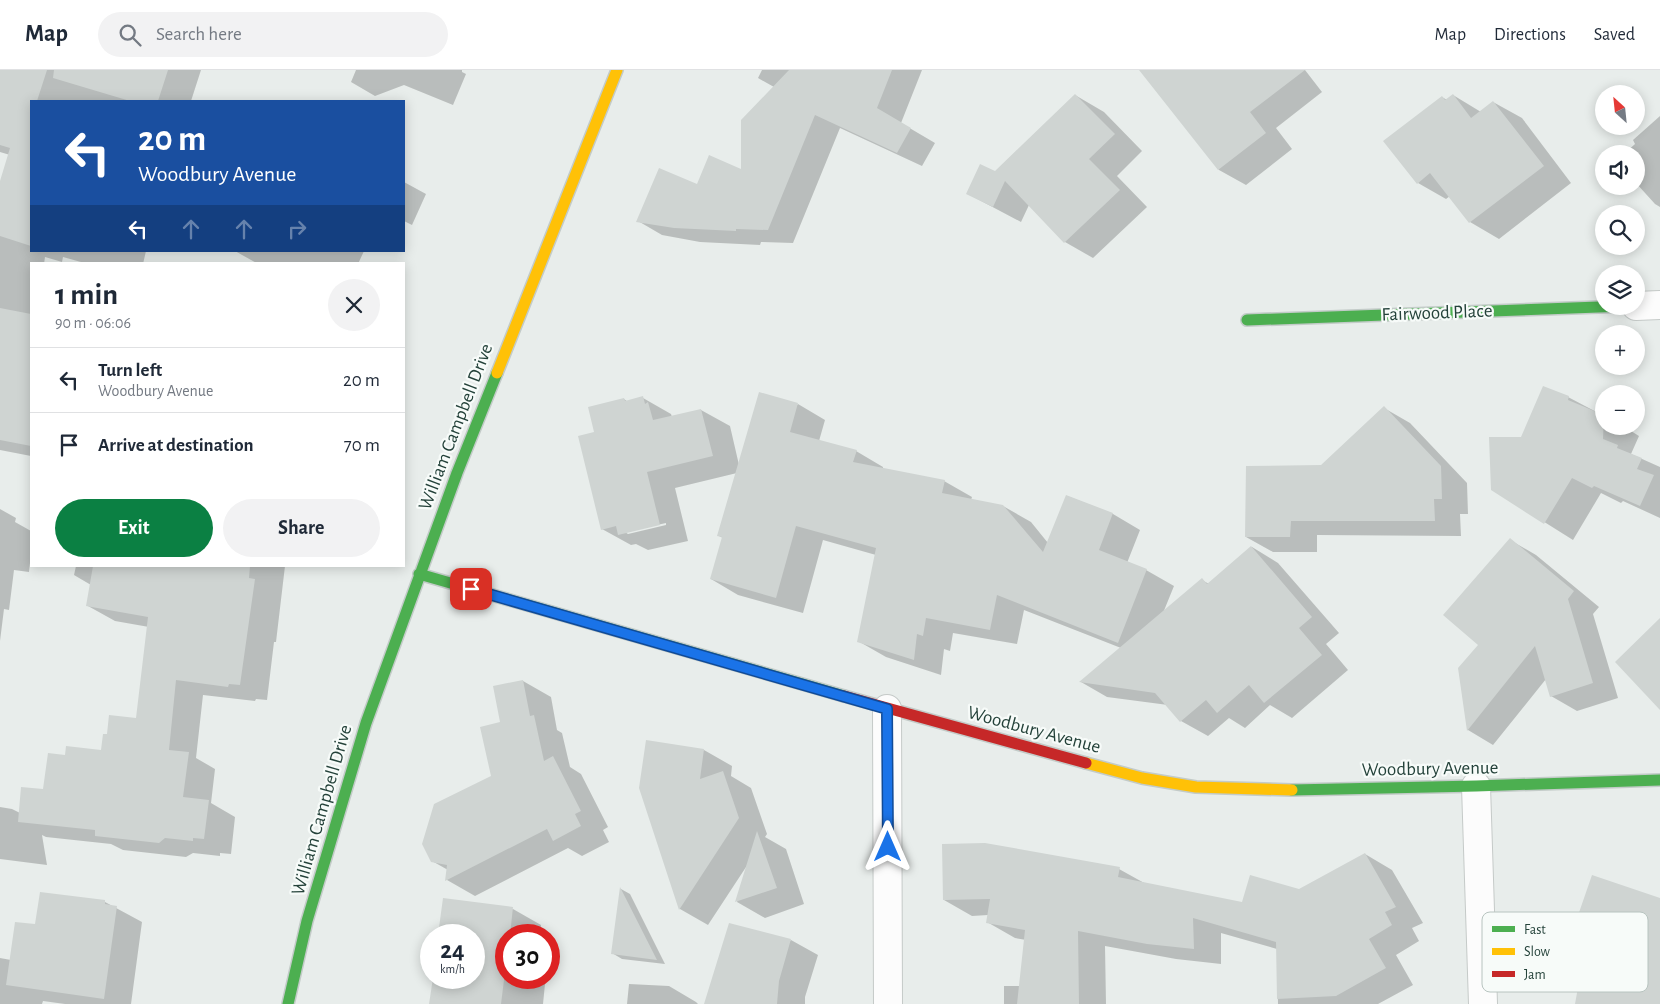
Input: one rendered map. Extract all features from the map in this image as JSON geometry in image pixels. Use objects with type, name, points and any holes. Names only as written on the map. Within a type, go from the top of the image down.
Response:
[{"type":"street","name":"William Campbell Drive","points":[[288,1004],[308,921],[366,723],[419,574],[514,325],[617,70]]},
{"type":"street","points":[[1645,306],[1660,305]]},
{"type":"street","name":"Fairwood Place","points":[[1247,320],[1595,307]]},
{"type":"street","name":"Woodbury Avenue","points":[[419,574],[887,709],[1142,778],[1196,787],[1268,790],[1660,780]]},
{"type":"street","points":[[887,709],[888,1004]]},
{"type":"street","points":[[1476,786],[1482,973]]},
{"type":"building","points":[[0,70],[47,70],[37,100],[30,100],[30,246],[0,236],[0,181],[10,148],[0,145]]},
{"type":"building","points":[[54,70],[168,70],[158,100],[127,100],[53,78]]},
{"type":"building","points":[[789,70],[892,70],[877,108],[911,128],[897,153],[815,115],[768,230],[736,229],[736,231],[674,228],[636,222],[659,168],[697,184],[709,155],[741,169],[741,120]]},
{"type":"building","points":[[1139,70],[1305,70],[1250,112],[1266,133],[1218,170]]},
{"type":"building","points":[[1075,94],[1115,134],[1089,159],[1120,190],[1064,243],[1005,181],[993,207],[966,194],[980,164],[995,171]]},
{"type":"building","points":[[1453,94],[1471,118],[1493,101],[1544,166],[1469,223],[1430,173],[1417,184],[1383,141],[1442,96],[1445,100]]},
{"type":"building","points":[[0,308],[30,314],[30,446],[0,440]]},
{"type":"building","points":[[1543,386],[1569,396],[1568,400],[1595,411],[1595,435],[1603,435],[1603,439],[1618,445],[1617,448],[1642,458],[1637,469],[1654,475],[1640,506],[1594,486],[1592,488],[1572,478],[1544,524],[1491,490],[1489,437],[1521,437]]},
{"type":"building","points":[[759,392],[798,403],[790,432],[857,450],[853,462],[945,480],[942,493],[1003,505],[1043,552],[1066,495],[1113,513],[1099,550],[1147,569],[1118,643],[997,595],[990,630],[926,618],[923,636],[917,634],[914,660],[857,642],[876,548],[796,526],[776,598],[710,579],[722,537],[717,536]]},
{"type":"building","points":[[643,396],[645,404],[648,402],[653,420],[701,409],[713,456],[647,472],[660,525],[618,535],[616,526],[601,530],[578,436],[594,432],[588,407],[624,398],[625,401]]},
{"type":"building","points":[[1384,406],[1441,466],[1442,499],[1434,499],[1435,521],[1291,521],[1290,537],[1245,537],[1246,466],[1321,465]]},
{"type":"building","points":[[1510,538],[1574,591],[1568,599],[1593,683],[1550,697],[1535,646],[1467,731],[1458,668],[1478,645],[1443,615]]},
{"type":"building","points":[[1251,546],[1312,617],[1299,628],[1322,655],[1264,703],[1249,685],[1217,713],[1206,700],[1180,722],[1155,693],[1079,682],[1202,578],[1207,584]]},
{"type":"building","points":[[93,567],[250,567],[249,578],[255,579],[240,685],[229,684],[228,687],[176,680],[169,750],[189,752],[183,797],[209,800],[204,839],[193,838],[193,841],[165,838],[159,843],[95,836],[95,830],[18,822],[21,787],[43,789],[48,753],[65,755],[66,746],[101,750],[103,734],[107,734],[109,715],[136,718],[148,617],[86,606]]},
{"type":"building","points":[[1660,618],[1660,710],[1615,662]]},
{"type":"building","points":[[523,680],[530,716],[534,715],[544,761],[553,756],[581,811],[575,814],[581,826],[553,841],[547,829],[445,881],[447,865],[431,862],[422,844],[434,804],[491,776],[480,727],[500,722],[493,686]]},
{"type":"building","points":[[646,740],[704,749],[700,779],[723,771],[739,818],[679,910],[639,788]]},
{"type":"building","points":[[757,831],[777,888],[735,902]]},
{"type":"building","points":[[985,843],[1120,867],[1118,877],[1242,902],[1250,875],[1299,889],[1365,853],[1396,907],[1385,912],[1392,925],[1369,939],[1386,968],[1336,996],[1277,999],[1276,942],[1193,918],[1194,949],[1147,944],[1078,931],[1079,1004],[1017,1004],[1025,930],[986,923],[990,899],[943,900],[942,844]]},
{"type":"building","points":[[1592,875],[1660,898],[1660,1004],[1575,1004],[1577,992],[1648,992],[1648,912],[1579,912]]},
{"type":"building","points":[[620,887],[657,960],[611,954]]},
{"type":"building","points":[[40,892],[105,900],[105,904],[117,906],[104,999],[6,985],[15,922],[35,924]]},
{"type":"building","points":[[443,898],[513,907],[511,924],[495,924],[495,989],[503,989],[501,1004],[429,1004],[431,989],[485,989],[485,924],[439,924]]},
{"type":"building","points":[[729,923],[791,939],[779,981],[777,1004],[704,1004]]},
{"type":"traffic: fast","points":[[1247,320],[1595,307]]},
{"type":"traffic: fast","points":[[288,1004],[307,921],[366,723],[457,473],[497,373]]},
{"type":"traffic: fast","points":[[419,574],[844,696]]},
{"type":"traffic: fast","points":[[1292,790],[1660,780]]},
{"type":"traffic: slow","points":[[497,373],[617,70]]},
{"type":"traffic: slow","points":[[1086,763],[1142,778],[1196,787],[1292,790]]},
{"type":"traffic: jam","points":[[844,696],[1086,763]]},
{"type":"route","points":[[471,589],[887,709],[888,847]]}]
